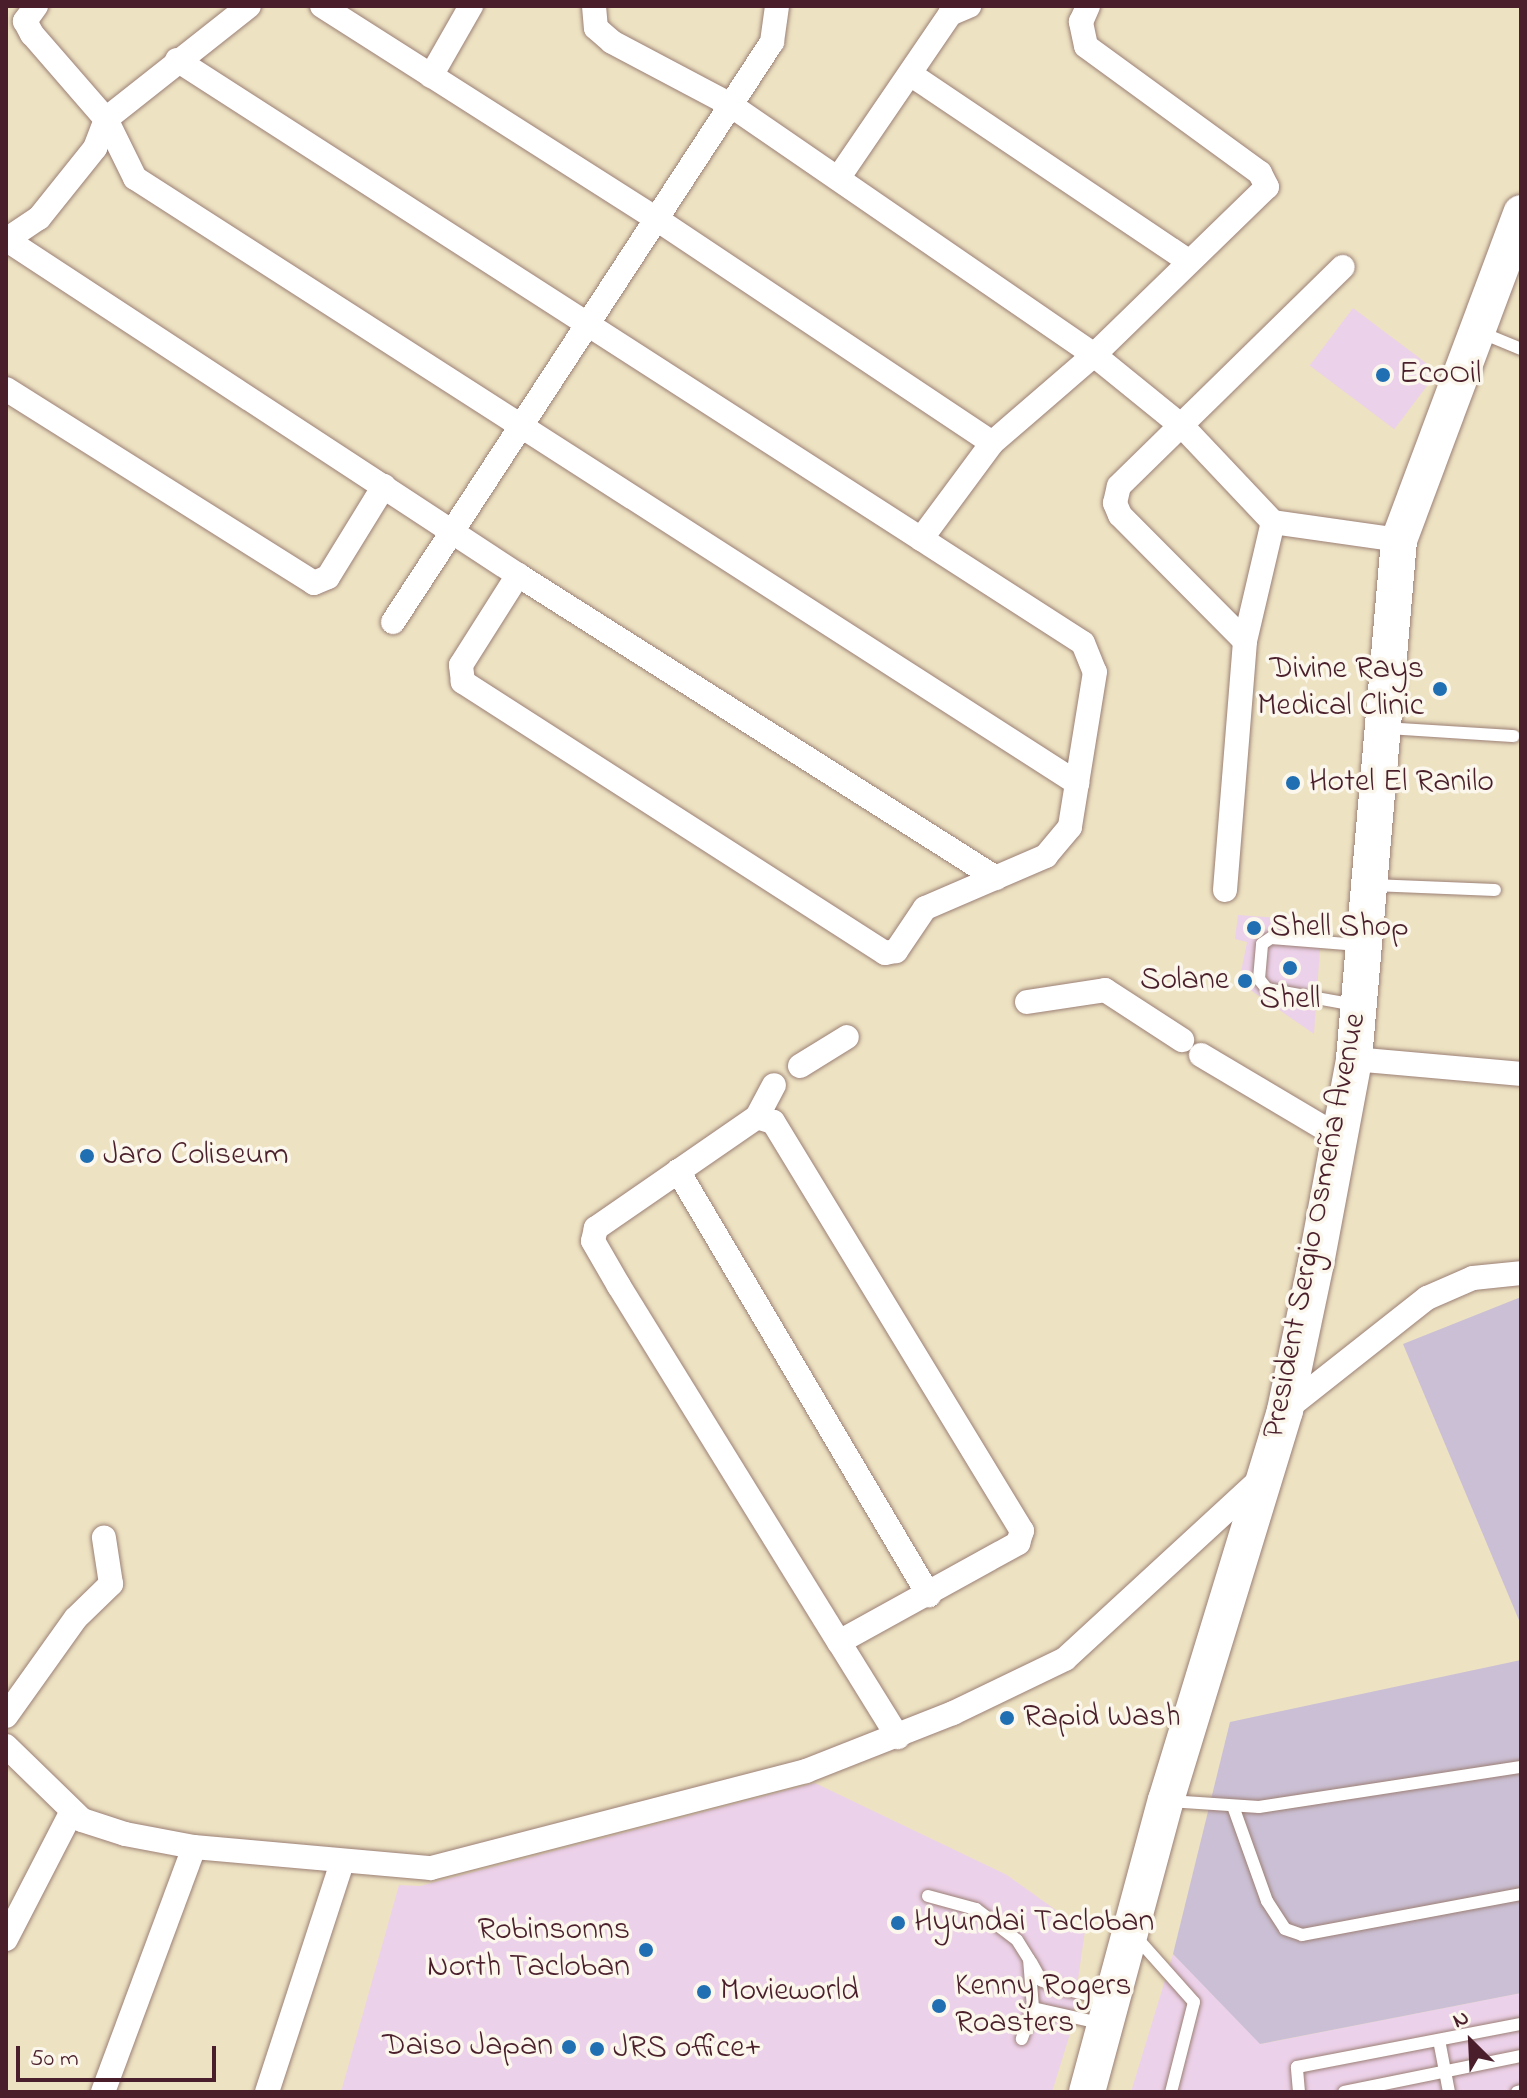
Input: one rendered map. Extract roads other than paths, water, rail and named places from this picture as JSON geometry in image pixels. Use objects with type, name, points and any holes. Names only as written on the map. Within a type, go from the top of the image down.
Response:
[{"type":"main road","name":"President Sergio Osmeña Avenue","points":[[1087,2092],[1133,1933],[1166,1800],[1285,1410],[1354,1059],[1399,540],[1521,213]]},
{"type":"street","points":[[36,6],[25,21],[32,34],[106,119],[135,178],[1077,783]]},
{"type":"street","points":[[249,6],[106,119],[95,148],[39,218],[6,240],[518,575],[996,878]]},
{"type":"street","points":[[322,6],[655,218],[992,443]]},
{"type":"street","points":[[431,76],[471,6]]},
{"type":"street","points":[[594,6],[596,28],[612,42],[729,104],[1094,355],[1184,428],[1273,522],[1399,540]]},
{"type":"street","points":[[393,622],[525,427],[587,322],[772,42],[777,6]]},
{"type":"street","points":[[839,177],[950,14],[969,6]]},
{"type":"street","points":[[921,539],[992,443],[1094,355],[1267,187],[1260,173],[1086,46],[1081,22],[1088,6]]},
{"type":"street","points":[[177,60],[921,539],[1016,596],[1083,643],[1093,658],[1089,727],[1070,827],[1046,856],[925,908],[896,951],[885,953],[463,682],[461,665],[518,575]]},
{"type":"street","points":[[910,74],[1188,261]]},
{"type":"street","points":[[1245,641],[1120,515],[1115,503],[1119,486],[1184,428],[1343,267]]},
{"type":"street","points":[[6,389],[314,583],[328,577],[384,486]]},
{"type":"street","points":[[1225,890],[1245,641],[1273,522]]},
{"type":"street","points":[[1027,1002],[1090,988],[1105,990],[1182,1040]]},
{"type":"street","points":[[800,1066],[847,1037]]},
{"type":"street","points":[[1201,1055],[1339,1137]]},
{"type":"street","points":[[1354,1059],[1521,1074]]},
{"type":"street","points":[[774,1085],[757,1117],[596,1228],[593,1241],[898,1737]]},
{"type":"street","points":[[757,1117],[773,1122],[1022,1531],[1018,1543],[929,1595],[839,1642]]},
{"type":"street","points":[[678,1171],[929,1595]]},
{"type":"street","points":[[1285,1410],[1427,1298],[1473,1278],[1521,1273]]},
{"type":"street","points":[[6,1746],[82,1820],[125,1834],[194,1847],[342,1863],[431,1868],[806,1771],[898,1737],[1065,1659],[1268,1472]]},
{"type":"street","points":[[6,1716],[76,1618],[111,1584],[104,1538]]},
{"type":"street","points":[[6,1939],[72,1811]]},
{"type":"street","points":[[103,2092],[194,1847]]},
{"type":"street","points":[[267,2092],[342,1863]]},
{"type":"lane","points":[[1478,331],[1521,349]]},
{"type":"lane","points":[[1383,728],[1514,736]]},
{"type":"lane","points":[[1369,885],[1495,890]]},
{"type":"lane","points":[[1359,1006],[1267,989],[1259,979],[1262,944],[1271,938],[1364,946]]},
{"type":"lane","points":[[1166,1800],[1234,1809],[1521,1767]]},
{"type":"lane","points":[[1234,1809],[1267,1901],[1285,1929],[1302,1935],[1521,1894]]},
{"type":"lane","points":[[928,1896],[976,1909],[1017,1940],[1041,1980],[1111,2012]]},
{"type":"lane","points":[[1133,1933],[1194,2002],[1171,2092]]},
{"type":"lane","points":[[1022,2039],[1033,2008],[1029,1959]]},
{"type":"lane","points":[[1033,2008],[1111,2012]]},
{"type":"lane","points":[[1299,2092],[1297,2067],[1521,2024]]},
{"type":"lane","points":[[1439,2040],[1449,2092]]},
{"type":"lane","points":[[1344,2092],[1521,2056]]},
{"type":"place","name":"EcoOil","points":[[1383,375]]},
{"type":"place","name":"Divine Rays Medical Clinic","points":[[1440,689]]},
{"type":"place","name":"Hotel El Ranilo","points":[[1293,783]]},
{"type":"place","name":"Shell Shop","points":[[1254,928]]},
{"type":"place","name":"Shell","points":[[1290,968]]},
{"type":"place","name":"Solane","points":[[1245,981]]},
{"type":"place","name":"Jaro Coliseum","points":[[87,1156]]},
{"type":"place","name":"Rapid Wash","points":[[1007,1718]]},
{"type":"place","name":"Hyundai Tacloban","points":[[898,1923]]},
{"type":"place","name":"Robinsonns North Tacloban","points":[[646,1950]]},
{"type":"place","name":"Movieworld","points":[[704,1992]]},
{"type":"place","name":"Kenny Rogers Roasters","points":[[939,2006]]},
{"type":"place","name":"Daiso Japan","points":[[569,2047]]},
{"type":"place","name":"JRS office+","points":[[597,2049]]}]
